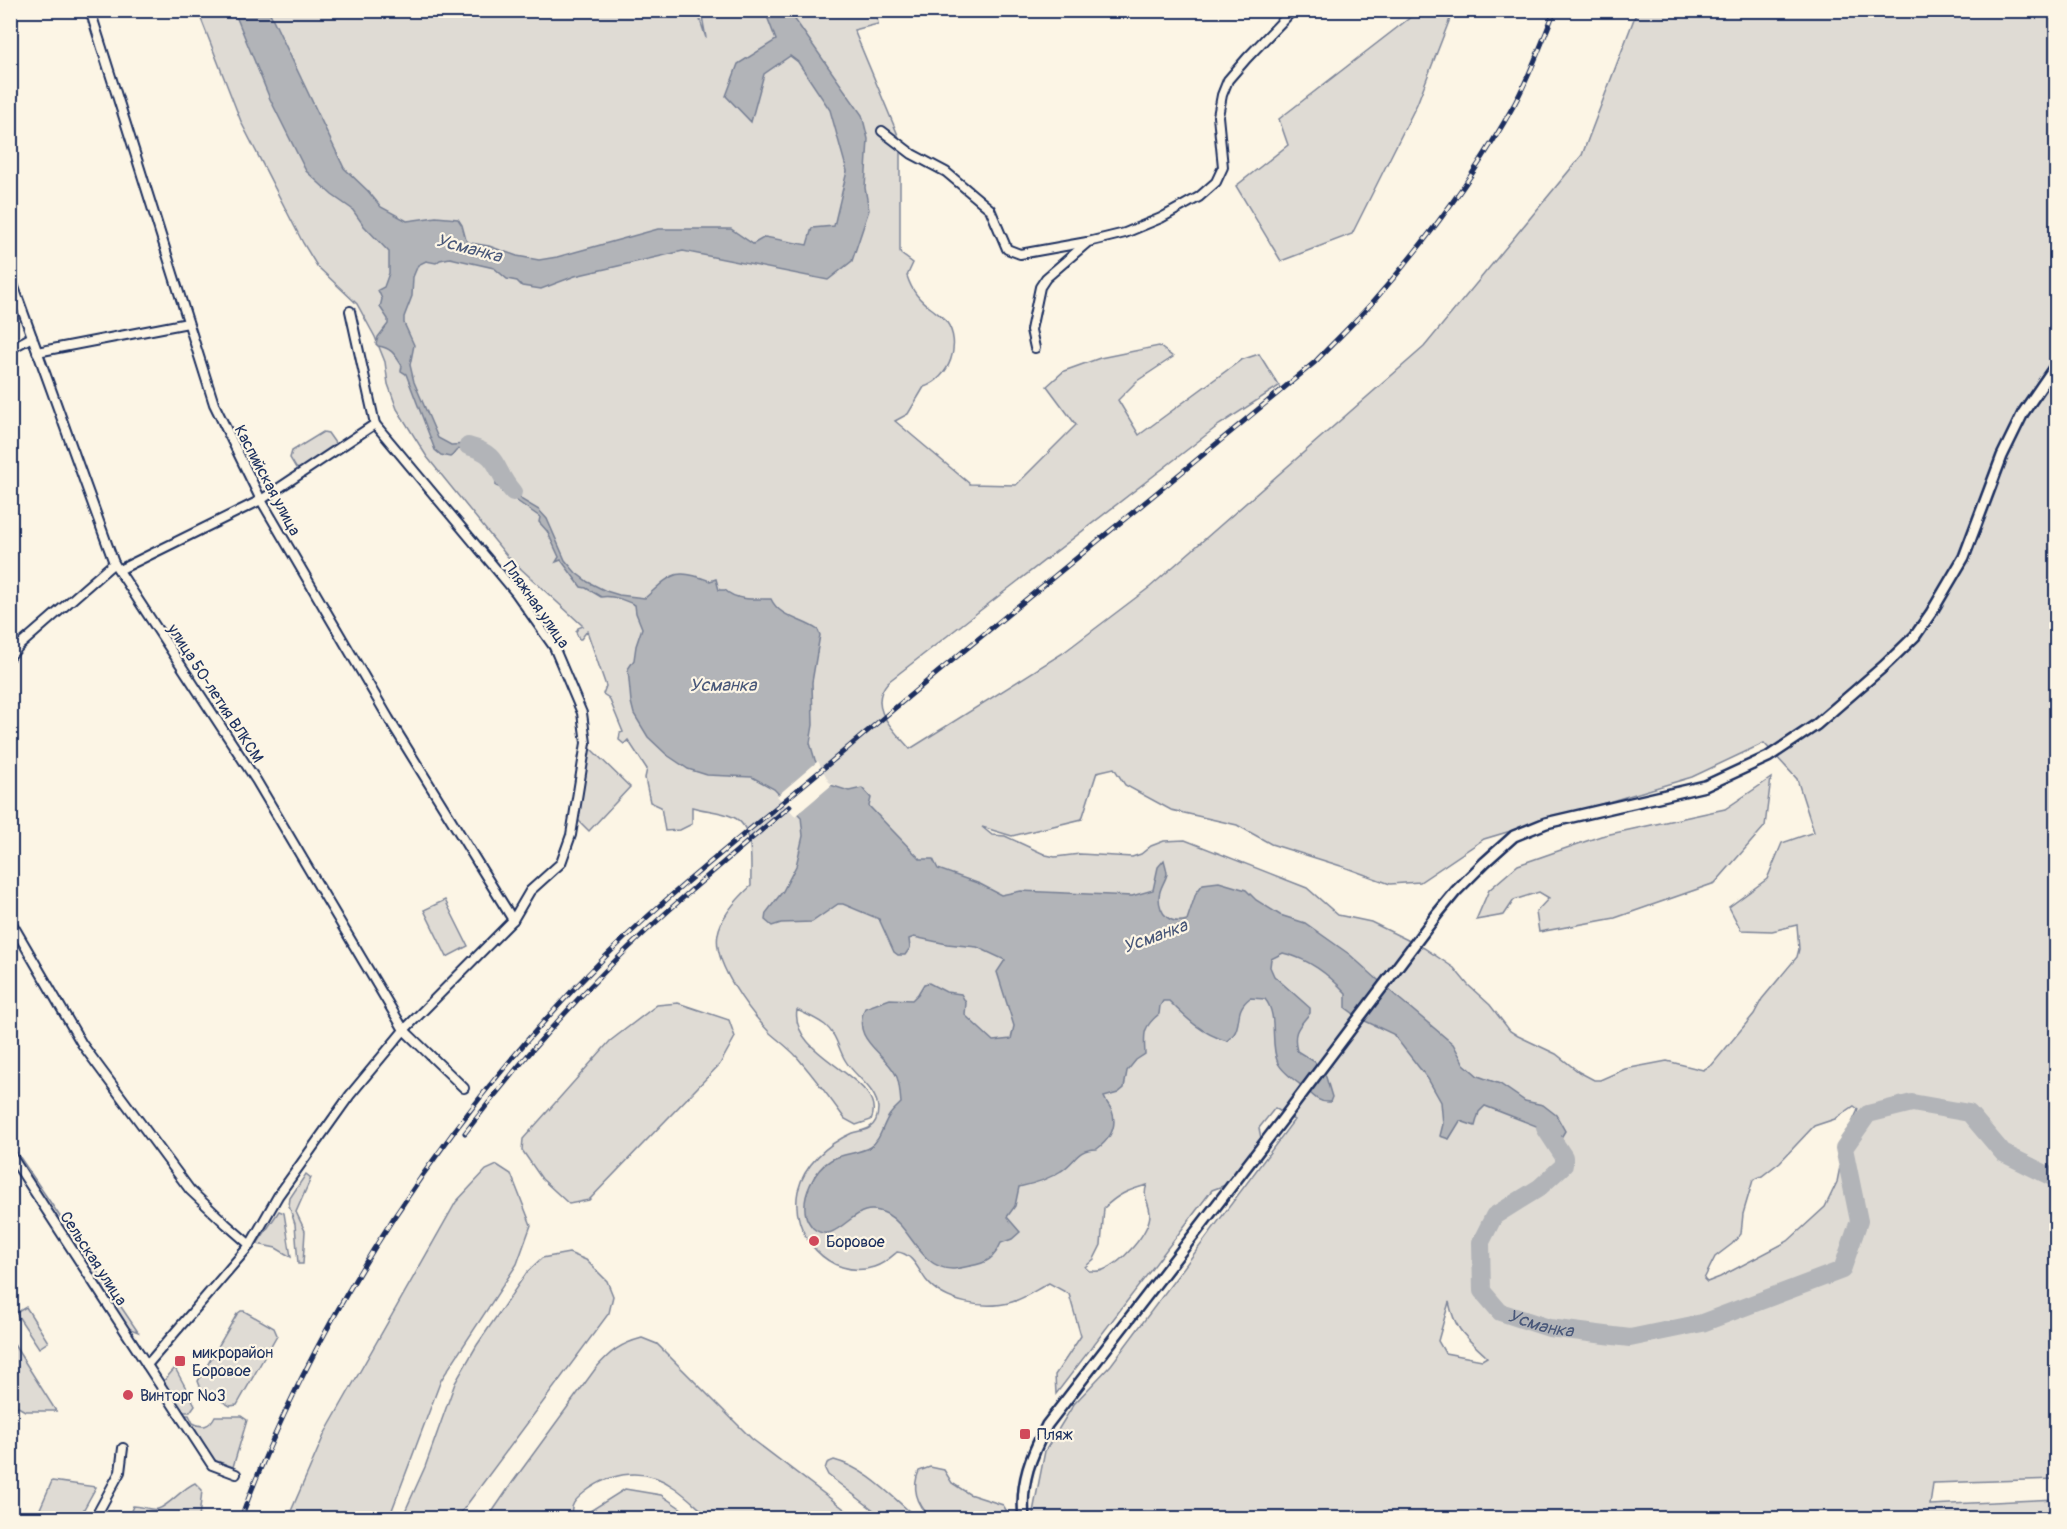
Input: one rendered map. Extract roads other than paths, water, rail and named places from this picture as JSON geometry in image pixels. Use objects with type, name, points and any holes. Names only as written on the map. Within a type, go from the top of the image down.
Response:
[{"type":"street","name":"Каспийская улица","points":[[90,10],[213,404],[261,500],[389,719],[513,921]]},
{"type":"street","points":[[882,131],[912,154],[946,172],[990,209],[1007,249],[1020,254],[1125,233],[1161,218],[1199,197],[1216,182],[1223,168],[1218,116],[1228,80],[1293,10]]},
{"type":"street","points":[[1035,348],[1031,330],[1040,287],[1046,278],[1088,242]]},
{"type":"street","name":"улица 50-летия ВЛКСМ","points":[[10,276],[117,566],[256,780],[404,1030],[464,1088]]},
{"type":"street","name":"Пляжная улица","points":[[147,1365],[250,1245],[278,1196],[350,1095],[404,1030],[513,921],[530,891],[561,863],[571,835],[586,743],[582,713],[554,647],[516,593],[375,424],[350,311]]},
{"type":"street","points":[[37,352],[188,323]]},
{"type":"street","points":[[10,349],[32,337]]},
{"type":"street","points":[[1024,1518],[1024,1488],[1031,1456],[1047,1425],[1456,891],[1514,836],[1546,823],[1705,786],[1768,756],[1806,731],[1884,666],[1915,636],[1964,557],[2002,456],[2023,413],[2056,365]]},
{"type":"street","points":[[10,656],[20,645],[117,566],[261,500],[375,424]]},
{"type":"street","points":[[10,920],[82,1044],[190,1190],[250,1245]]},
{"type":"street","name":"Сельская улица","points":[[10,1154],[212,1465],[236,1474]]},
{"type":"street","points":[[95,1518],[120,1472],[123,1448]]},
{"type":"water","points":[[234,11],[269,11],[344,168],[381,207],[407,221],[436,217],[458,219],[466,240],[470,243],[539,260],[658,229],[731,229],[753,244],[765,237],[807,245],[812,228],[834,226],[847,171],[830,110],[798,62],[790,56],[764,74],[751,122],[726,96],[738,64],[776,40],[765,11],[789,11],[862,115],[868,139],[865,188],[869,210],[852,261],[828,280],[683,251],[575,276],[541,289],[522,286],[517,281],[507,279],[494,268],[450,258],[436,263],[426,261],[418,265],[413,277],[412,296],[404,323],[414,345],[410,365],[414,382],[438,438],[451,445],[468,444],[483,448],[522,500],[539,510],[547,519],[565,560],[588,582],[619,595],[645,598],[674,575],[689,574],[710,581],[716,579],[719,590],[725,590],[741,598],[771,599],[785,614],[818,630],[820,635],[812,682],[813,725],[810,743],[815,760],[827,784],[849,791],[862,788],[871,798],[869,806],[920,859],[933,859],[938,869],[980,884],[1001,895],[1021,891],[1132,896],[1153,890],[1158,867],[1164,860],[1167,874],[1160,891],[1161,909],[1167,917],[1176,921],[1187,920],[1196,893],[1203,884],[1219,882],[1246,890],[1256,900],[1280,915],[1305,923],[1349,954],[1453,1044],[1464,1064],[1478,1076],[1500,1084],[1525,1101],[1543,1105],[1556,1115],[1565,1131],[1555,1148],[1539,1127],[1485,1106],[1479,1112],[1475,1126],[1460,1121],[1449,1139],[1440,1136],[1443,1124],[1441,1102],[1428,1079],[1393,1034],[1361,1019],[1346,1008],[1346,993],[1325,974],[1310,963],[1283,953],[1271,959],[1270,967],[1274,976],[1310,1008],[1310,1013],[1296,1034],[1297,1051],[1315,1062],[1326,1077],[1332,1097],[1330,1102],[1316,1098],[1280,1067],[1275,1055],[1272,1013],[1265,999],[1250,998],[1245,1002],[1236,1030],[1227,1041],[1202,1030],[1169,1001],[1163,1001],[1159,1014],[1145,1032],[1145,1054],[1136,1060],[1127,1071],[1124,1088],[1118,1093],[1104,1097],[1114,1117],[1109,1137],[1097,1149],[1080,1154],[1056,1174],[1019,1187],[1015,1206],[1007,1217],[1020,1232],[1012,1239],[1001,1243],[996,1253],[989,1259],[957,1269],[941,1267],[924,1255],[896,1220],[876,1211],[868,1210],[858,1214],[839,1228],[827,1233],[813,1228],[807,1219],[805,1201],[814,1177],[831,1160],[866,1149],[874,1144],[890,1114],[901,1103],[896,1075],[865,1037],[862,1019],[865,1008],[890,999],[912,1000],[924,984],[929,983],[946,992],[961,994],[966,1003],[965,1015],[993,1041],[1011,1039],[1014,1026],[997,972],[1005,960],[977,947],[914,937],[909,939],[910,948],[905,955],[898,955],[894,952],[879,919],[843,904],[838,904],[812,922],[781,923],[772,926],[765,920],[766,913],[783,891],[796,866],[803,836],[801,817],[774,789],[752,777],[707,775],[688,769],[667,755],[648,737],[634,714],[631,702],[628,669],[634,660],[642,628],[635,605],[614,597],[601,597],[581,587],[561,560],[556,562],[559,557],[547,531],[539,522],[540,517],[496,486],[496,470],[489,460],[464,449],[456,451],[450,457],[441,455],[435,450],[406,374],[401,371],[402,366],[390,350],[376,344],[378,337],[388,324],[388,319],[380,307],[382,299],[378,290],[384,287],[389,273],[389,252],[364,226],[352,209],[332,195],[306,171],[270,99]]},
{"type":"waterway","name":"Усманка","points":[[468,446],[487,454],[492,459],[513,492]]},
{"type":"waterway","name":"Усманка","points":[[1545,1128],[1564,1157],[1564,1165],[1539,1188],[1494,1216],[1481,1242],[1482,1291],[1500,1312],[1549,1328],[1630,1338],[1702,1323],[1842,1270],[1859,1221],[1844,1148],[1868,1114],[1912,1103],[1969,1113],[2003,1153],[2056,1179]]},
{"type":"railway","points":[[241,1518],[272,1441],[308,1365],[349,1290],[442,1147],[494,1080],[549,1016],[606,956],[693,877],[1315,362],[1392,280],[1431,232],[1467,181],[1515,103],[1555,10]]},
{"type":"railway","points":[[465,1133],[536,1046],[612,964],[677,903],[790,806]]},
{"type":"place","name":"Боровое","points":[[814,1241]]},
{"type":"place","name":"микрорайон Боровое","points":[[180,1361]]},
{"type":"place","name":"Винторг №3","points":[[128,1395]]},
{"type":"place","name":"Пляж","points":[[1025,1434]]}]
